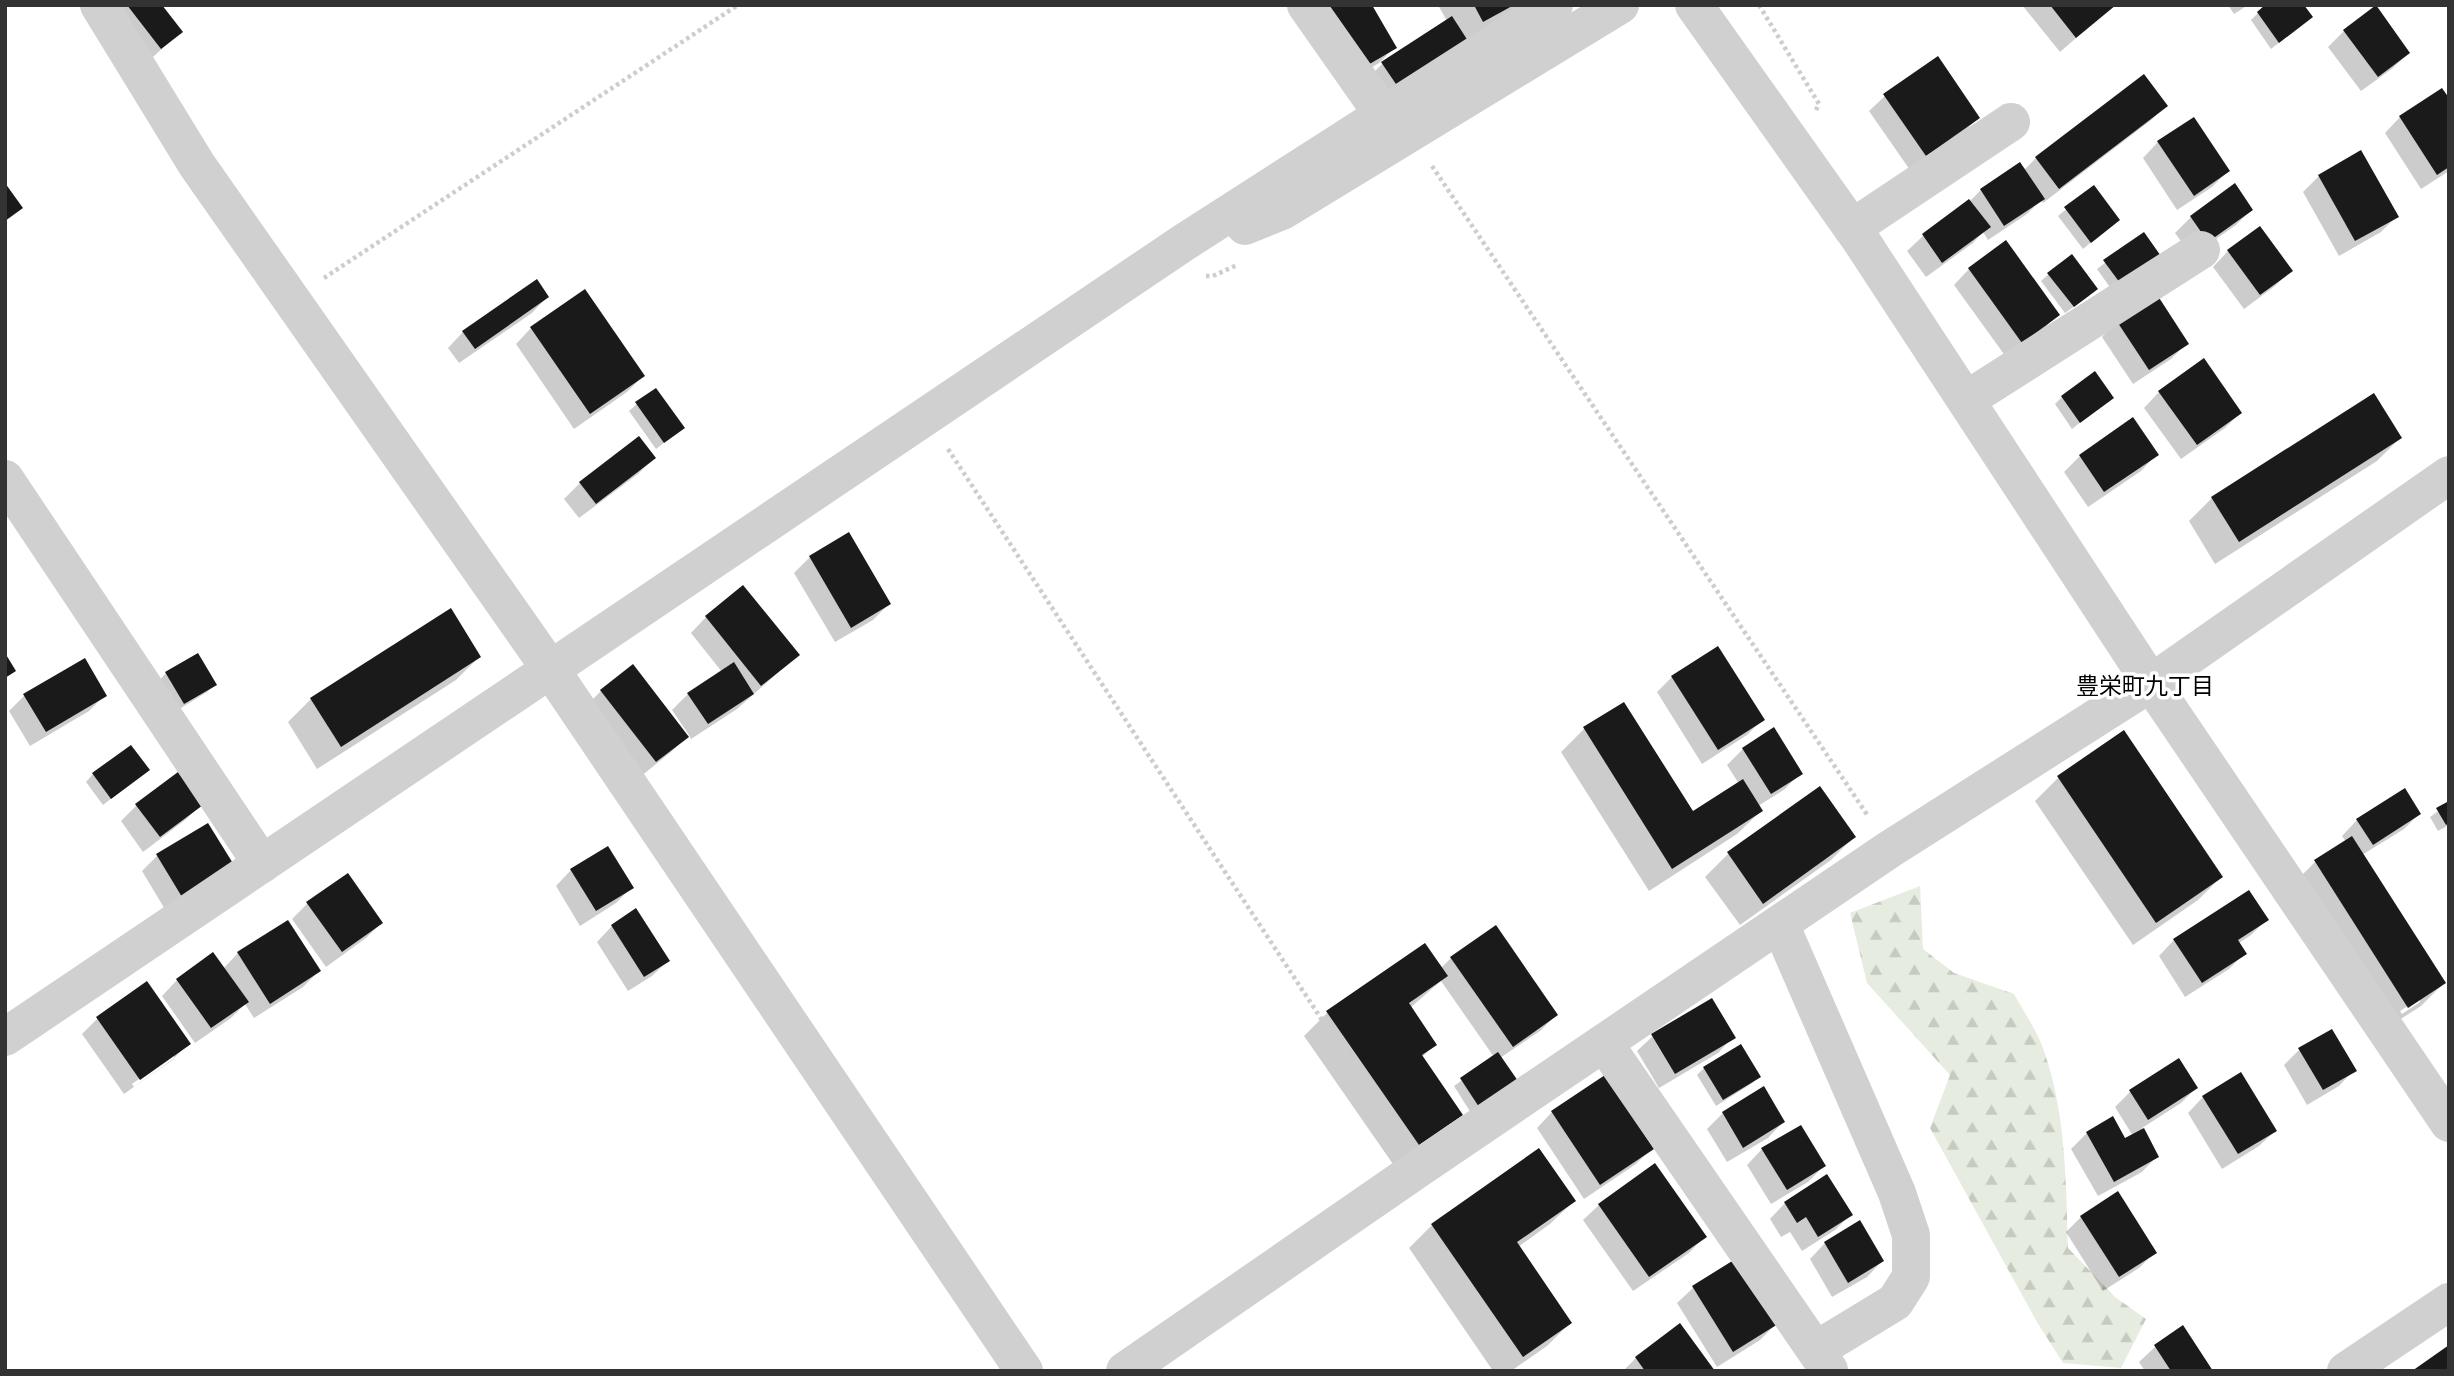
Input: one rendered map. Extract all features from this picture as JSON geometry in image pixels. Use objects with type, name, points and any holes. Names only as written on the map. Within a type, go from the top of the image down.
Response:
[{"type":"street","points":[[99,5],[197,165],[551,670],[1024,1371]]},
{"type":"street","points":[[1306,5],[1372,99]]},
{"type":"street","points":[[5,1037],[1147,267],[1554,5]]},
{"type":"street","points":[[1182,244],[1223,235],[1282,211],[1620,5]]},
{"type":"street","points":[[1694,5],[1852,228],[2151,683],[2449,1123]]},
{"type":"street","points":[[1852,228],[2011,122]]},
{"type":"street","points":[[1966,400],[2201,250]]},
{"type":"street","points":[[1125,1371],[1890,849],[2151,683],[2449,475]]},
{"type":"street","points":[[5,480],[262,864]]},
{"type":"street","points":[[1604,1043],[1823,1361],[1895,1302],[1910,1277],[1911,1235],[1897,1193],[1780,924]]},
{"type":"street","points":[[2346,1371],[2449,1302]]},
{"type":"path","points":[[291,300],[738,5]]},
{"type":"path","points":[[1427,159],[1890,849]]},
{"type":"path","points":[[1147,267],[1182,276],[1213,276],[1246,261]]},
{"type":"path","points":[[927,416],[1419,1168]]},
{"type":"green space","points":[[1920,886],[1923,949],[1954,973],[2014,994],[2041,1044],[2057,1099],[2061,1124],[2068,1248],[2115,1297],[2146,1319],[2121,1368],[2063,1363],[2037,1322],[1930,1128],[1950,1075],[1867,983],[1850,913]]},
{"type":"building","points":[[127,5],[162,5],[183,32],[161,49]]},
{"type":"building","points":[[1323,5],[1372,5],[1397,48],[1361,69]]},
{"type":"building","points":[[1474,5],[1514,5],[1483,22]]},
{"type":"building","points":[[2050,5],[2116,5],[2076,38]]},
{"type":"building","points":[[2265,5],[2304,5],[2313,17],[2279,43],[2257,12]]},
{"type":"building","points":[[2376,5],[2410,53],[2378,77],[2343,30]]},
{"type":"building","points":[[1452,16],[1470,44],[1400,90],[1381,62]]},
{"type":"building","points":[[1938,56],[1980,118],[1926,156],[1883,94]]},
{"type":"building","points":[[2144,74],[2168,106],[2059,189],[2035,157]]},
{"type":"building","points":[[2442,88],[2449,98],[2449,167],[2437,175],[2399,116]]},
{"type":"building","points":[[2194,117],[2230,171],[2194,196],[2157,141]]},
{"type":"building","points":[[2361,150],[2399,217],[2355,241],[2318,175]]},
{"type":"building","points":[[2020,162],[2045,199],[2004,226],[1980,189]]},
{"type":"building","points":[[5,183],[23,208],[5,221]]},
{"type":"building","points":[[2235,183],[2253,210],[2208,242],[2190,216]]},
{"type":"building","points":[[2094,185],[2120,220],[2091,243],[2064,207]]},
{"type":"building","points":[[1969,199],[1991,227],[1942,263],[1922,234]]},
{"type":"building","points":[[2260,226],[2293,271],[2260,295],[2227,250]]},
{"type":"building","points":[[2144,232],[2163,259],[2123,287],[2103,260]]},
{"type":"building","points":[[2006,240],[2060,315],[2022,343],[1968,268]]},
{"type":"building","points":[[2072,254],[2098,289],[2074,307],[2047,273]]},
{"type":"building","points":[[537,279],[549,297],[475,349],[462,331]]},
{"type":"building","points":[[585,289],[645,376],[590,414],[530,327]]},
{"type":"building","points":[[2156,293],[2189,344],[2149,370],[2116,320]]},
{"type":"building","points":[[2204,358],[2242,413],[2197,445],[2158,391]]},
{"type":"building","points":[[2095,371],[2114,398],[2080,423],[2061,396]]},
{"type":"building","points":[[656,388],[685,428],[664,443],[635,402]]},
{"type":"building","points":[[2374,393],[2402,438],[2239,542],[2211,497]]},
{"type":"building","points":[[2133,417],[2159,455],[2104,492],[2079,455]]},
{"type":"building","points":[[639,436],[656,458],[596,504],[579,482]]},
{"type":"building","points":[[849,532],[891,604],[851,628],[809,556]]},
{"type":"building","points":[[743,585],[800,655],[761,686],[705,616]]},
{"type":"building","points":[[451,608],[481,657],[341,747],[310,698]]},
{"type":"building","points":[[1718,646],[1765,720],[1718,750],[1671,676]]},
{"type":"building","points":[[5,653],[16,671],[5,678]]},
{"type":"building","points":[[198,653],[217,685],[184,704],[165,672]]},
{"type":"building","points":[[85,658],[107,696],[46,732],[23,694]]},
{"type":"building","points":[[734,662],[754,694],[708,724],[687,693]]},
{"type":"building","points":[[633,664],[689,737],[656,762],[600,690]]},
{"type":"building","points":[[1624,702],[1693,811],[1743,779],[1763,811],[1672,869],[1583,727]]},
{"type":"building","points":[[1774,727],[1803,774],[1771,794],[1742,748]]},
{"type":"building","points":[[2124,730],[2223,877],[2156,923],[2057,776]]},
{"type":"building","points":[[131,745],[150,770],[111,799],[92,773]]},
{"type":"building","points":[[178,772],[203,805],[160,837],[135,804]]},
{"type":"building","points":[[1820,786],[1856,837],[1763,904],[1727,852]]},
{"type":"building","points":[[2405,788],[2421,814],[2373,845],[2356,819]]},
{"type":"building","points":[[2449,801],[2449,823],[2446,825],[2436,808]]},
{"type":"building","points":[[208,823],[234,865],[182,897],[156,854]]},
{"type":"building","points":[[2352,836],[2446,983],[2408,1008],[2314,860]]},
{"type":"building","points":[[608,846],[634,888],[596,911],[570,869]]},
{"type":"building","points":[[348,873],[383,923],[342,952],[306,902]]},
{"type":"building","points":[[2249,890],[2269,920],[2238,940],[2247,954],[2202,983],[2173,939]]},
{"type":"building","points":[[636,908],[670,961],[644,977],[611,925]]},
{"type":"building","points":[[288,920],[321,971],[270,1004],[237,952]]},
{"type":"building","points":[[1496,925],[1558,1015],[1513,1047],[1450,957]]},
{"type":"building","points":[[1425,943],[1448,976],[1409,1003],[1437,1045],[1422,1055],[1463,1115],[1419,1145],[1326,1011]]},
{"type":"building","points":[[213,952],[249,1002],[211,1028],[176,979]]},
{"type":"building","points":[[147,981],[191,1044],[140,1080],[96,1017]]},
{"type":"building","points":[[1712,998],[1736,1038],[1675,1074],[1651,1034]]},
{"type":"building","points":[[2332,1029],[2357,1071],[2323,1090],[2298,1048]]},
{"type":"building","points":[[1741,1044],[1761,1077],[1723,1100],[1703,1067]]},
{"type":"building","points":[[1498,1052],[1518,1081],[1479,1107],[1460,1078]]},
{"type":"building","points":[[2179,1058],[2198,1088],[2148,1120],[2129,1090]]},
{"type":"building","points":[[2241,1072],[2277,1131],[2238,1154],[2202,1096]]},
{"type":"building","points":[[1605,1075],[1654,1149],[1600,1185],[1551,1111]]},
{"type":"building","points":[[1764,1086],[1785,1122],[1743,1148],[1722,1112]]},
{"type":"building","points":[[2113,1116],[2125,1138],[2144,1128],[2159,1157],[2114,1182],[2086,1132]]},
{"type":"building","points":[[1801,1125],[1826,1166],[1787,1190],[1761,1148]]},
{"type":"building","points":[[1539,1148],[1576,1201],[1517,1242],[1572,1323],[1523,1357],[1431,1224]]},
{"type":"building","points":[[1655,1163],[1707,1237],[1649,1277],[1598,1204]]},
{"type":"building","points":[[1827,1174],[1853,1215],[1818,1237],[1806,1217],[1797,1223],[1784,1202]]},
{"type":"building","points":[[2118,1191],[2157,1253],[2119,1277],[2080,1216]]},
{"type":"building","points":[[1860,1220],[1884,1261],[1848,1283],[1824,1242]]},
{"type":"building","points":[[1737,1258],[1778,1324],[1733,1352],[1692,1286]]},
{"type":"building","points":[[1680,1323],[1715,1371],[1645,1371],[1635,1357]]},
{"type":"building","points":[[2183,1325],[2213,1371],[2171,1371],[2154,1345]]},
{"type":"building","points":[[2449,1345],[2449,1371],[2412,1371]]},
{"type":"district","name":"豊栄町九丁目","points":[[2145,686]]}]
